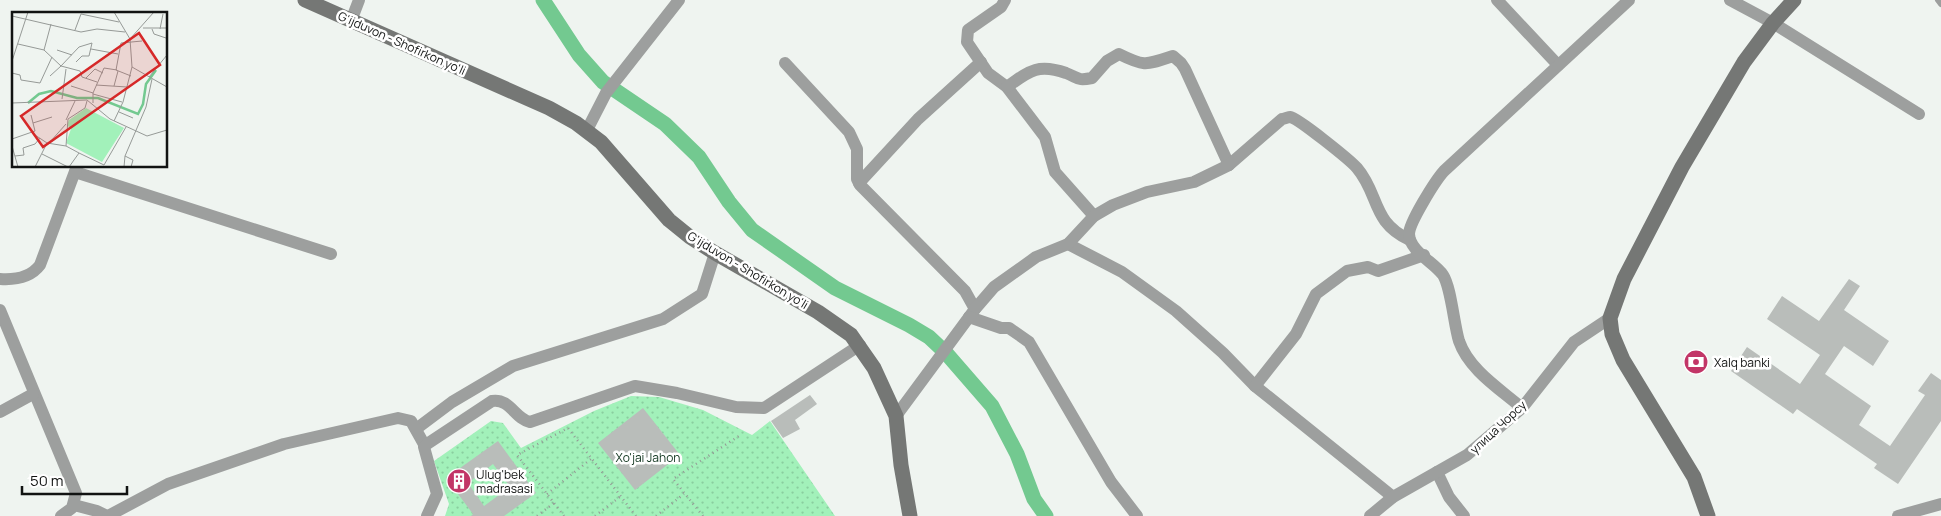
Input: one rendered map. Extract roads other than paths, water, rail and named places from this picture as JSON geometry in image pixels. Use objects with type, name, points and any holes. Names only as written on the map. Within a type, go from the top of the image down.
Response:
[{"type":"main road","name":"G'ijduvon - Shofirkon yo'li","points":[[305,0],[549,108],[587,130],[610,152],[669,220],[715,254],[837,323],[860,345],[874,368],[896,416],[901,465],[910,516]]},
{"type":"main road","points":[[1708,516],[1694,477],[1623,360],[1612,334],[1610,318],[1624,279],[1682,167],[1744,62],[1794,0]]},
{"type":"street","points":[[351,21],[359,0]]},
{"type":"street","points":[[587,130],[609,90],[679,0]]},
{"type":"street","points":[[1005,0],[1002,7],[968,30],[967,42],[988,73],[1007,87],[1045,137],[1055,172],[1094,216]]},
{"type":"street","points":[[1497,0],[1558,65]]},
{"type":"street","points":[[1410,240],[1410,229],[1434,184],[1444,171],[1629,0]]},
{"type":"street","points":[[1730,0],[1773,24],[1919,114]]},
{"type":"street","points":[[1007,87],[1030,70],[1044,69],[1066,73],[1080,80],[1092,78],[1107,61],[1119,54],[1137,63],[1149,64],[1174,56],[1182,63],[1229,165]]},
{"type":"street","points":[[859,182],[918,119],[980,62]]},
{"type":"street","points":[[785,63],[849,132],[857,149],[859,182],[965,291],[972,313],[1001,328],[1009,328],[1029,342],[1111,482],[1137,516]]},
{"type":"street","points":[[896,416],[972,313],[994,288],[1036,257],[1068,244],[1094,216],[1113,205],[1147,192],[1194,182],[1229,165],[1282,119],[1290,117],[1302,123],[1357,168],[1385,222],[1400,235],[1410,240],[1443,274],[1447,284],[1459,341],[1473,365],[1522,408]]},
{"type":"street","points":[[0,279],[28,276],[40,265],[76,169],[331,254]]},
{"type":"street","points":[[1068,244],[1122,272],[1176,310],[1223,353],[1255,386],[1393,497]]},
{"type":"street","points":[[416,429],[452,402],[513,366],[663,319],[702,294],[715,254]]},
{"type":"street","points":[[1255,386],[1296,334],[1316,294],[1347,271],[1368,267],[1378,271],[1424,255]]},
{"type":"street","points":[[0,310],[33,394],[74,486],[76,493],[74,505],[70,511],[61,516]]},
{"type":"street","name":"улица Чорсу","points":[[1370,516],[1393,497],[1467,455],[1522,408],[1574,342],[1610,318]]},
{"type":"street","points":[[425,446],[486,404],[496,400],[506,403],[523,420],[528,422],[635,386],[653,388],[736,407],[764,408],[860,345]]},
{"type":"street","points":[[0,412],[33,394]]},
{"type":"street","points":[[74,505],[97,510],[107,516],[168,484],[284,444],[398,418],[411,420],[425,446],[424,449],[437,494],[428,516]]},
{"type":"street","points":[[1437,472],[1449,497],[1464,516]]},
{"type":"street","points":[[1898,516],[1941,504]]},
{"type":"lane","points":[[1938,0],[1941,4]]},
{"type":"waterway","points":[[543,0],[579,55],[603,82],[665,124],[699,157],[729,202],[752,230],[835,288],[909,325],[929,337],[946,353],[992,406],[1017,454],[1034,499],[1046,516]]},
{"type":"place","name":"Xalq banki","points":[[1696,362]]},
{"type":"place","name":"Ulug'bek madrasasi","points":[[459,481]]},
{"type":"park label","name":"Xo'jai Jahon","points":[[648,457]]}]
